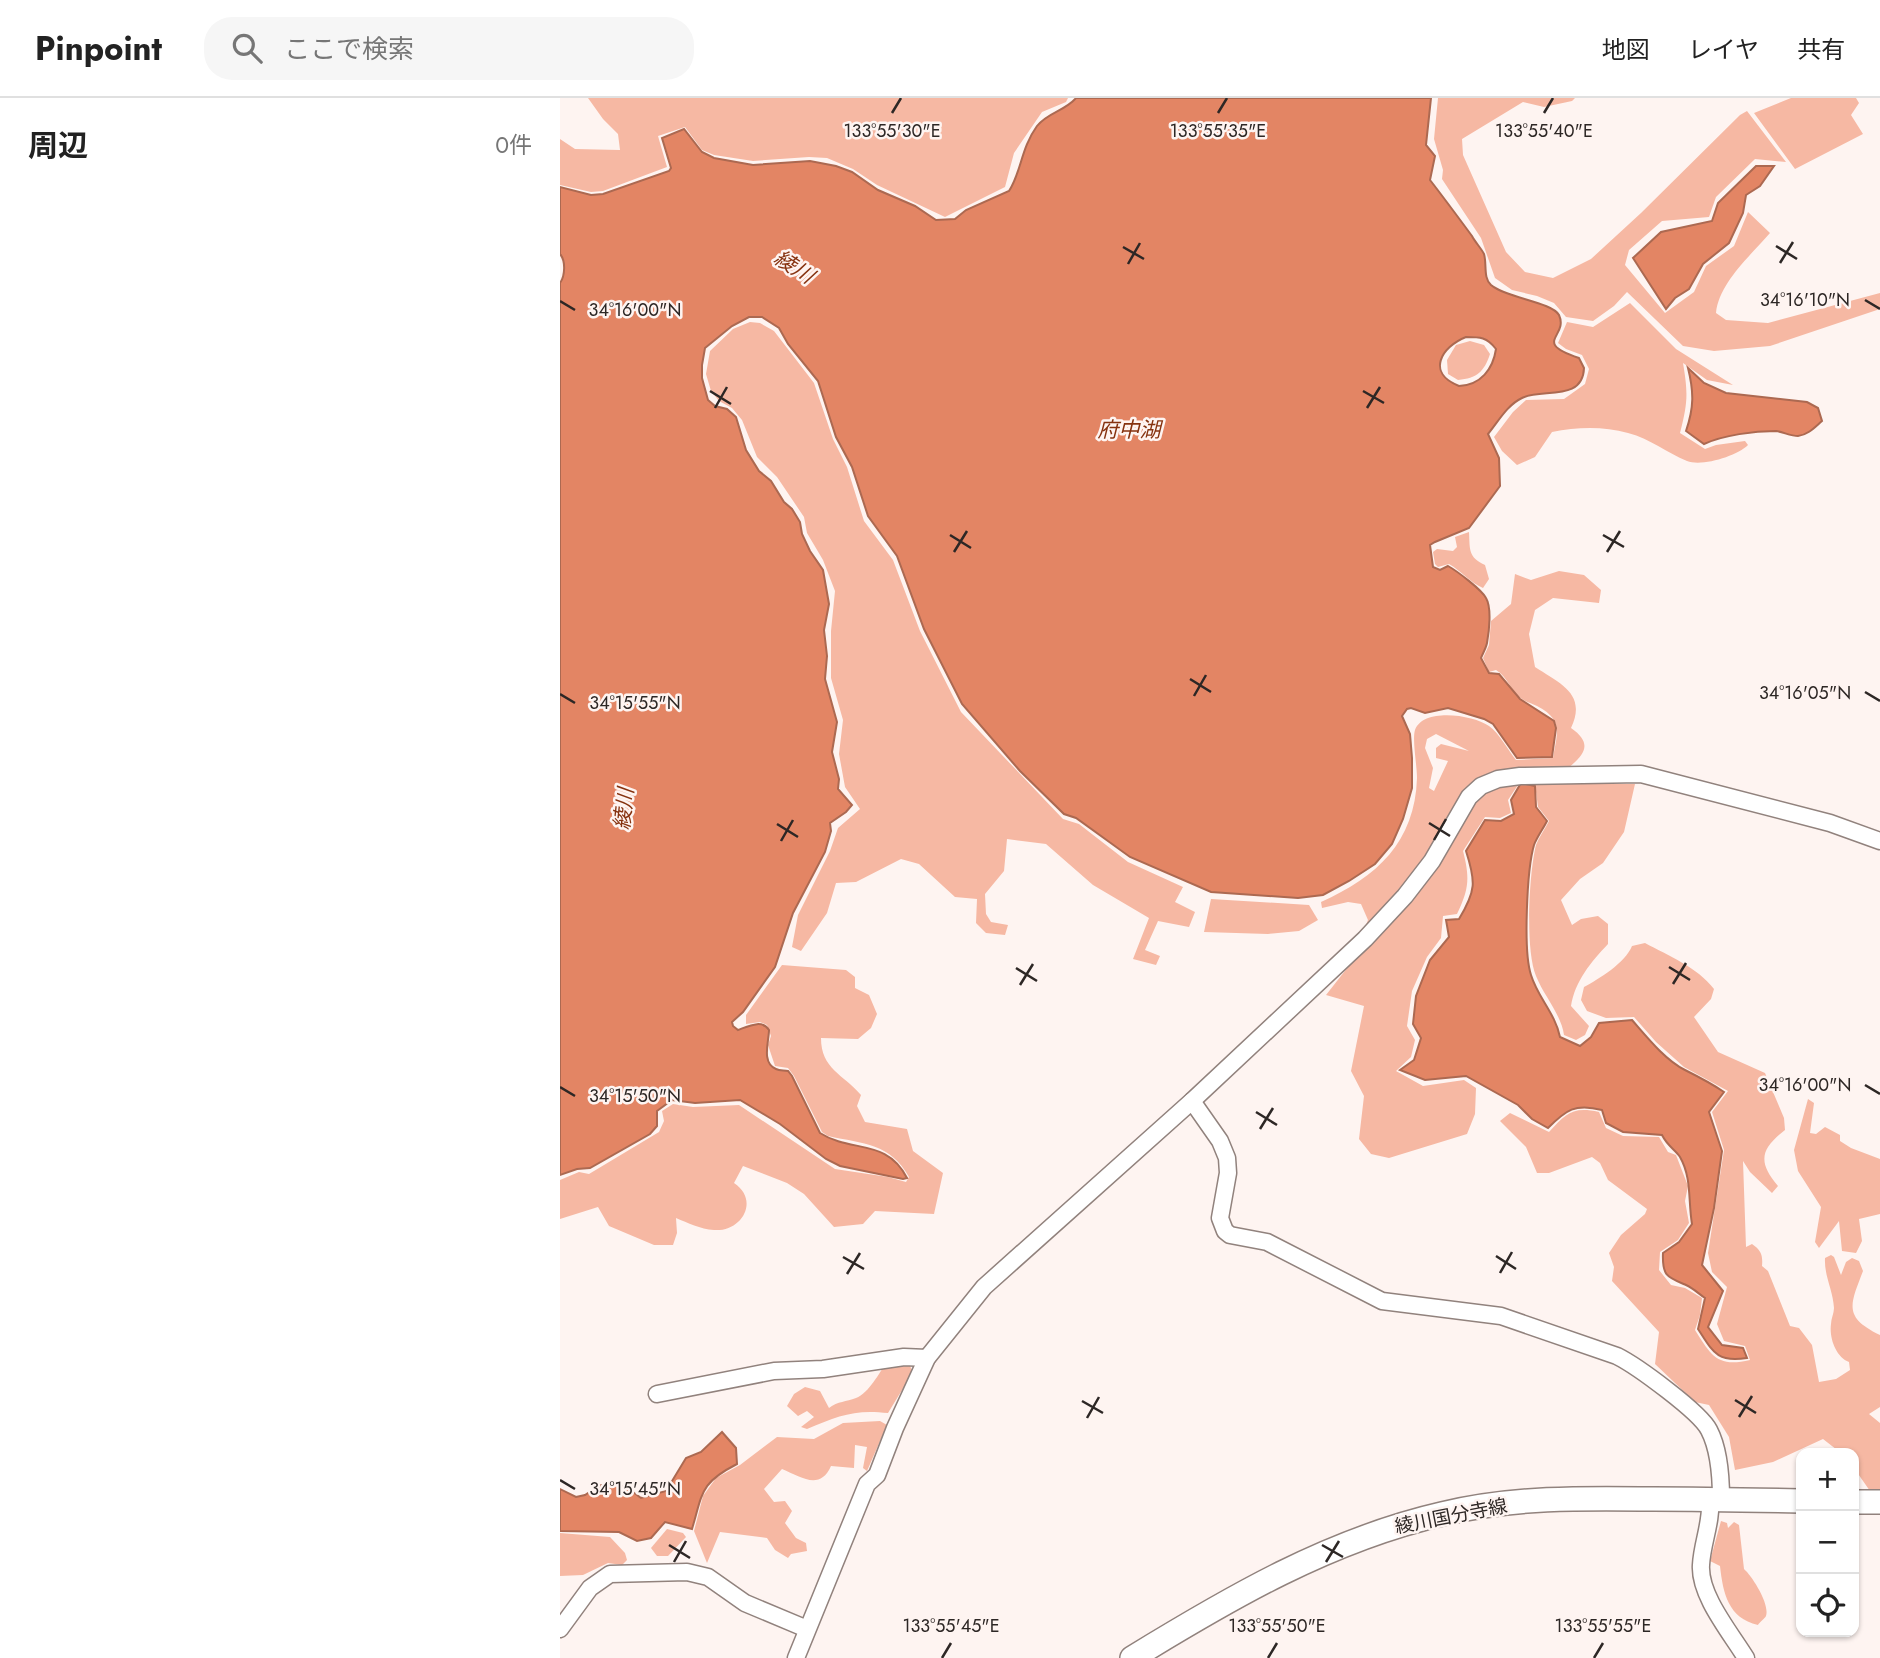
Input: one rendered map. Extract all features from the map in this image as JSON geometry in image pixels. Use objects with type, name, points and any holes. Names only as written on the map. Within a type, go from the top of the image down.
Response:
[{"type":"main road","name":"綾川国分寺線","points":[[1132,1658],[1214,1608],[1294,1566],[1346,1543],[1417,1520],[1484,1506],[1542,1500],[1592,1498],[1796,1501]]},
{"type":"main road","points":[[1859,1502],[1880,1502]]},
{"type":"street","points":[[796,1658],[867,1484],[877,1475],[927,1358],[984,1287],[1192,1101],[1365,939],[1405,896],[1432,861],[1469,797],[1481,786],[1498,779],[1520,776],[1641,774],[1830,823],[1880,841]]},
{"type":"street","points":[[1192,1101],[1220,1141],[1227,1158],[1228,1173],[1220,1218],[1225,1231],[1230,1235],[1267,1242],[1382,1301],[1501,1317],[1617,1356],[1633,1364],[1704,1421],[1713,1438],[1721,1487],[1709,1520],[1700,1569],[1706,1594],[1746,1658]]},
{"type":"street","points":[[657,1394],[774,1371],[823,1369],[904,1357],[927,1358]]},
{"type":"street","points":[[560,1629],[590,1588],[611,1574],[687,1572],[708,1577],[745,1603],[807,1629]]},
{"type":"shaded area","points":[[588,98],[1068,98],[1066,102],[1042,112],[1014,153],[1005,187],[945,217],[827,158],[753,161],[714,155],[702,150],[685,127],[658,136],[667,167],[603,191],[591,192],[560,185],[560,139],[575,149],[620,150],[618,134]]},
{"type":"shaded area","points":[[1438,98],[1575,98],[1544,107],[1523,102],[1462,139],[1463,155],[1506,252],[1525,272],[1553,278],[1591,259],[1747,111],[1786,162],[1755,159],[1716,197],[1709,217],[1662,221],[1629,250],[1625,265],[1665,313],[1694,292],[1706,266],[1734,246],[1748,212],[1770,233],[1729,281],[1718,302],[1716,313],[1726,320],[1768,323],[1880,293],[1880,309],[1770,346],[1714,351],[1683,346],[1627,292],[1614,306],[1593,321],[1566,317],[1554,303],[1512,290],[1495,278],[1481,238],[1442,179],[1443,170],[1434,139]]},
{"type":"shaded area","points":[[1791,98],[1856,98],[1859,103],[1851,115],[1863,134],[1795,169],[1754,113]]},
{"type":"shaded area","points":[[1630,303],[1676,349],[1733,385],[1707,380],[1683,363],[1686,398],[1680,433],[1705,449],[1745,441],[1748,445],[1736,453],[1701,463],[1687,461],[1628,433],[1600,428],[1571,429],[1552,432],[1535,457],[1517,465],[1502,451],[1494,437],[1513,412],[1526,400],[1564,399],[1585,384],[1589,369],[1582,355],[1558,343],[1567,322],[1593,327]]},
{"type":"shaded area","points":[[750,322],[760,323],[774,331],[814,383],[833,439],[847,467],[864,521],[893,560],[920,631],[961,712],[1063,819],[1079,824],[1128,862],[1183,887],[1175,902],[1195,912],[1189,927],[1158,921],[1145,950],[1160,956],[1156,965],[1133,959],[1149,918],[1093,885],[1046,844],[1007,839],[1004,871],[985,894],[986,914],[991,922],[1008,925],[1005,935],[986,933],[976,923],[977,899],[955,897],[919,864],[901,859],[856,882],[836,883],[827,913],[801,951],[792,947],[798,915],[830,851],[838,828],[860,809],[845,787],[839,754],[843,720],[831,678],[831,631],[835,591],[823,560],[807,533],[804,517],[777,477],[757,457],[742,420],[711,391],[706,374],[710,351],[733,329]]},
{"type":"shaded area","points":[[1470,341],[1484,345],[1490,354],[1479,373],[1458,380],[1448,374],[1447,360],[1456,345]]},
{"type":"shaded area","points":[[1469,532],[1471,552],[1475,559],[1485,565],[1489,579],[1483,588],[1449,564],[1438,567],[1435,564],[1433,552],[1437,549],[1453,551],[1457,547],[1455,537]]},
{"type":"shaded area","points":[[1559,571],[1584,575],[1601,590],[1599,603],[1553,598],[1535,610],[1529,634],[1535,667],[1569,691],[1576,707],[1571,728],[1582,739],[1584,749],[1567,769],[1573,784],[1635,784],[1624,832],[1603,863],[1580,879],[1561,900],[1572,925],[1581,919],[1598,916],[1608,924],[1608,944],[1580,980],[1571,1006],[1589,1026],[1585,1035],[1576,1040],[1564,1035],[1536,976],[1529,931],[1532,874],[1536,845],[1549,821],[1538,807],[1535,784],[1520,782],[1508,800],[1511,813],[1500,818],[1485,817],[1463,851],[1467,869],[1464,897],[1457,914],[1443,916],[1441,938],[1427,957],[1412,991],[1407,1026],[1415,1040],[1411,1057],[1396,1071],[1423,1086],[1464,1080],[1476,1088],[1475,1114],[1467,1134],[1389,1158],[1371,1154],[1359,1139],[1364,1096],[1351,1071],[1364,1006],[1326,995],[1348,967],[1368,920],[1361,904],[1348,902],[1322,908],[1321,902],[1375,869],[1401,839],[1415,801],[1417,778],[1414,734],[1420,723],[1428,718],[1449,715],[1482,722],[1493,729],[1516,760],[1553,758],[1557,728],[1555,722],[1546,711],[1518,696],[1504,676],[1496,670],[1489,672],[1483,658],[1489,645],[1491,621],[1511,604],[1515,574],[1531,580]],"holes":[[[1436,734],[1469,751],[1441,744],[1436,748],[1436,758],[1448,761],[1434,791],[1429,788],[1433,768],[1425,748],[1427,739]]]},
{"type":"shaded area","points":[[1211,899],[1309,905],[1318,920],[1299,931],[1268,934],[1204,932]]},
{"type":"shaded area","points":[[1645,943],[1691,968],[1707,981],[1714,989],[1711,999],[1694,1017],[1718,1052],[1765,1073],[1784,1118],[1785,1130],[1771,1143],[1765,1156],[1767,1169],[1778,1186],[1772,1193],[1750,1172],[1743,1161],[1746,1247],[1752,1244],[1759,1251],[1762,1266],[1768,1271],[1790,1326],[1799,1328],[1812,1345],[1819,1382],[1836,1379],[1850,1370],[1849,1362],[1840,1356],[1832,1341],[1831,1322],[1834,1308],[1825,1258],[1831,1255],[1834,1257],[1841,1275],[1846,1262],[1852,1258],[1859,1261],[1863,1271],[1855,1293],[1853,1309],[1860,1322],[1880,1335],[1880,1407],[1869,1414],[1880,1423],[1880,1490],[1870,1491],[1859,1475],[1859,1448],[1835,1448],[1823,1439],[1803,1448],[1796,1448],[1796,1451],[1773,1462],[1735,1470],[1729,1437],[1709,1405],[1695,1402],[1655,1364],[1659,1332],[1612,1281],[1614,1267],[1609,1253],[1621,1235],[1645,1214],[1647,1209],[1608,1180],[1600,1163],[1592,1157],[1549,1173],[1537,1173],[1526,1147],[1500,1121],[1510,1113],[1549,1132],[1570,1113],[1590,1110],[1599,1112],[1606,1128],[1623,1136],[1659,1137],[1668,1152],[1676,1155],[1688,1186],[1685,1201],[1689,1223],[1678,1240],[1660,1252],[1659,1270],[1671,1285],[1685,1288],[1702,1298],[1695,1330],[1711,1353],[1722,1361],[1750,1360],[1745,1346],[1724,1341],[1717,1324],[1727,1287],[1712,1272],[1708,1253],[1724,1150],[1712,1112],[1728,1091],[1684,1067],[1656,1042],[1634,1017],[1606,1018],[1587,1011],[1581,1000],[1584,987],[1618,964],[1632,946]]},
{"type":"shaded area","points":[[782,965],[846,970],[855,977],[855,988],[869,995],[877,1014],[871,1028],[858,1039],[821,1038],[822,1048],[829,1064],[861,1095],[857,1106],[865,1122],[907,1129],[913,1151],[943,1173],[934,1214],[875,1211],[863,1224],[834,1227],[804,1194],[787,1183],[743,1166],[734,1183],[746,1198],[744,1214],[739,1220],[733,1226],[714,1230],[676,1218],[677,1233],[673,1245],[654,1245],[609,1226],[598,1207],[560,1219],[560,1180],[579,1172],[589,1174],[659,1132],[664,1121],[662,1111],[673,1104],[693,1107],[739,1105],[835,1169],[906,1182],[909,1177],[902,1166],[885,1151],[822,1132],[794,1076],[788,1068],[775,1066],[768,1045],[771,1036],[767,1025],[760,1022],[746,1024],[746,1015]]},
{"type":"shaded area","points":[[1808,1099],[1814,1103],[1810,1133],[1816,1134],[1825,1127],[1840,1135],[1840,1141],[1851,1148],[1880,1159],[1880,1214],[1859,1219],[1862,1241],[1856,1253],[1842,1251],[1839,1221],[1819,1248],[1815,1242],[1821,1207],[1798,1171],[1794,1150]]},
{"type":"shaded area","points":[[887,1362],[908,1362],[913,1372],[888,1413],[846,1415],[807,1429],[801,1427],[814,1417],[807,1411],[798,1416],[787,1406],[794,1394],[805,1387],[820,1391],[829,1408],[856,1398],[869,1387]]},
{"type":"shaded area","points":[[880,1421],[887,1425],[867,1471],[863,1468],[867,1447],[855,1445],[854,1468],[831,1466],[827,1474],[816,1480],[782,1469],[764,1489],[774,1502],[785,1501],[792,1511],[785,1523],[796,1538],[806,1543],[807,1551],[791,1554],[788,1558],[775,1550],[767,1538],[720,1532],[707,1563],[694,1531],[703,1496],[716,1478],[740,1465],[777,1437],[814,1439],[843,1423]]},
{"type":"shaded area","points":[[1721,1521],[1727,1523],[1728,1528],[1734,1522],[1739,1525],[1744,1569],[1756,1584],[1767,1611],[1758,1625],[1740,1617],[1734,1610],[1725,1595],[1720,1566],[1710,1561]]},
{"type":"shaded area","points":[[667,1529],[683,1533],[686,1537],[668,1556],[657,1556],[651,1548]]},
{"type":"shaded area","points":[[560,1533],[610,1537],[625,1553],[627,1560],[622,1565],[608,1563],[583,1575],[560,1576]]},
{"type":"water","name":"府中湖","points":[[1076,98],[1431,98],[1426,145],[1435,156],[1430,180],[1483,252],[1486,275],[1491,285],[1555,311],[1561,323],[1554,343],[1557,348],[1579,358],[1584,368],[1582,379],[1577,386],[1560,392],[1530,395],[1507,409],[1488,434],[1499,458],[1500,486],[1469,528],[1430,545],[1433,567],[1440,570],[1448,566],[1486,598],[1489,627],[1487,645],[1481,658],[1489,673],[1499,674],[1520,699],[1554,721],[1556,728],[1552,757],[1517,758],[1493,724],[1484,719],[1448,708],[1425,713],[1407,709],[1402,716],[1410,734],[1412,788],[1392,844],[1375,864],[1323,895],[1298,898],[1211,892],[1130,857],[1076,818],[1064,814],[1020,771],[962,704],[924,629],[897,556],[868,516],[852,467],[836,437],[818,381],[788,344],[779,328],[762,317],[749,317],[732,326],[705,348],[702,378],[708,400],[715,406],[727,409],[736,417],[746,450],[759,471],[771,481],[784,502],[792,509],[800,522],[810,551],[823,570],[829,604],[824,630],[827,656],[825,679],[837,722],[832,752],[839,779],[838,789],[852,805],[830,823],[831,831],[825,852],[793,913],[775,967],[743,1012],[732,1022],[738,1030],[759,1024],[769,1030],[769,1062],[771,1066],[788,1071],[792,1076],[820,1133],[844,1143],[879,1151],[899,1165],[907,1178],[840,1166],[740,1100],[695,1103],[672,1100],[657,1111],[657,1126],[650,1134],[590,1168],[560,1175],[560,283],[564,268],[560,254],[560,187],[591,195],[603,194],[669,171],[671,168],[662,138],[684,129],[702,152],[714,158],[753,165],[810,161],[836,166],[852,172],[878,190],[915,206],[936,220],[955,219],[966,210],[1009,191],[1037,126]],"holes":[[[1466,337],[1483,339],[1496,349],[1485,375],[1474,383],[1459,386],[1449,381],[1440,367],[1444,353]]]},
{"type":"water","points":[[1756,166],[1774,166],[1760,186],[1746,195],[1743,213],[1729,243],[1703,264],[1689,289],[1675,298],[1666,309],[1633,258],[1661,232],[1712,221],[1718,203]]},
{"type":"water","points":[[1688,368],[1704,383],[1726,393],[1807,402],[1818,408],[1822,421],[1802,435],[1776,431],[1758,432],[1730,436],[1704,444],[1686,431],[1692,400]]},
{"type":"water","points":[[1521,783],[1535,786],[1536,807],[1547,821],[1534,845],[1529,872],[1527,948],[1531,975],[1560,1037],[1580,1046],[1591,1037],[1599,1023],[1632,1020],[1670,1060],[1724,1092],[1709,1112],[1722,1151],[1702,1265],[1723,1291],[1708,1327],[1722,1345],[1743,1348],[1747,1358],[1729,1359],[1712,1350],[1698,1329],[1705,1298],[1667,1275],[1665,1271],[1663,1253],[1679,1242],[1692,1224],[1684,1165],[1662,1135],[1623,1132],[1606,1123],[1602,1110],[1585,1107],[1566,1113],[1548,1128],[1532,1119],[1518,1105],[1466,1076],[1425,1080],[1400,1070],[1414,1060],[1421,1038],[1413,1024],[1416,996],[1430,960],[1449,937],[1446,920],[1459,919],[1469,901],[1473,879],[1466,851],[1485,820],[1501,821],[1514,814],[1511,800]]},
{"type":"water","points":[[722,1432],[736,1448],[737,1464],[709,1483],[698,1506],[692,1529],[665,1522],[651,1538],[637,1541],[619,1532],[560,1531],[560,1489],[576,1497],[585,1495],[600,1485],[625,1486],[641,1498],[666,1491],[686,1458],[701,1452]]},
{"type":"water label","name":"綾川","points":[[794,267]]},
{"type":"water label","name":"綾川","points":[[624,809]]}]
